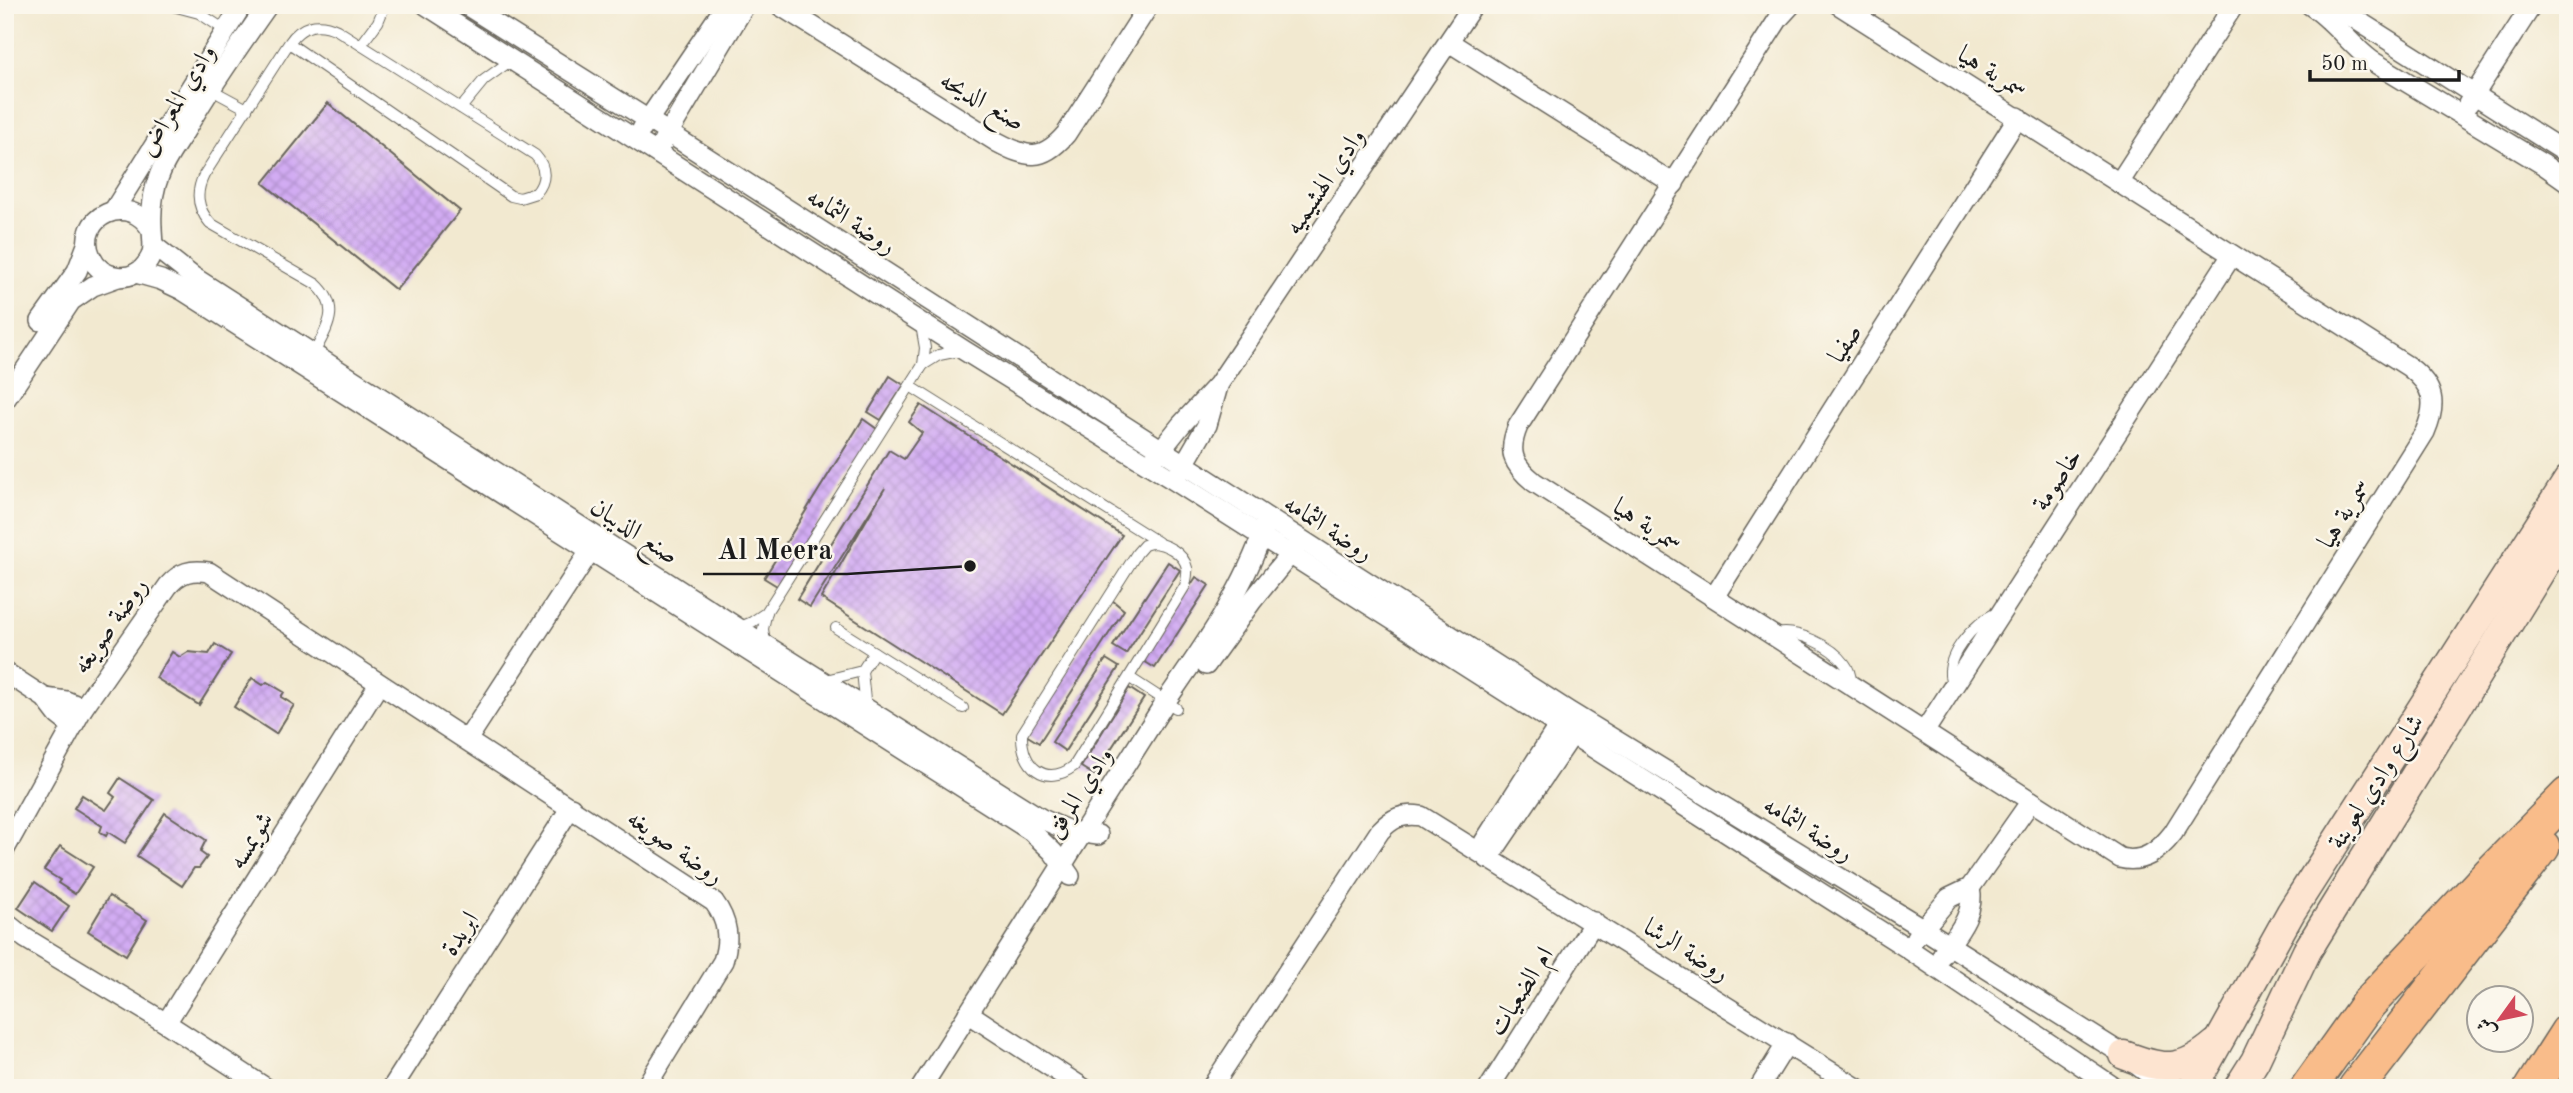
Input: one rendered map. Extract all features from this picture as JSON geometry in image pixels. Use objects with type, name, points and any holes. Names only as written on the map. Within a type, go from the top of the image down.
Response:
[{"type":"highway","points":[[2308,1088],[2368,1004],[2490,873],[2568,795]]},
{"type":"highway","points":[[2356,1088],[2568,814]]},
{"type":"highway","points":[[2533,1086],[2568,1032]]},
{"type":"main road","name":"شارع وادي لعوينة","points":[[2193,1088],[2291,912],[2568,480]]},
{"type":"main road","name":"شارع وادي لعوينة","points":[[2238,1088],[2255,1060],[2307,951],[2568,527]]},
{"type":"main road","points":[[2124,1055],[2154,1066],[2172,1068],[2195,1059],[2222,1038]]},
{"type":"street","name":"وادي المعراض","points":[[127,275],[149,262],[153,238],[153,208],[159,175],[210,89],[225,30],[242,5]]},
{"type":"street","name":"وادي المعراض","points":[[5,377],[76,271],[97,219],[114,211],[219,58],[268,5]]},
{"type":"street","name":"روضة الثمامه","points":[[426,5],[1149,466],[1180,473],[1268,519],[1295,548],[1570,723],[2115,1088]]},
{"type":"street","name":"روضة الثمامه","points":[[466,5],[1162,449],[1180,473],[1261,538],[1295,548]]},
{"type":"street","points":[[636,139],[726,5]]},
{"type":"street","points":[[657,152],[745,5]]},
{"type":"street","name":"صنع الديحه","points":[[779,5],[998,142],[1034,156],[1048,152],[1066,134],[1149,5]]},
{"type":"street","name":"وادي الهشيميه","points":[[1149,466],[1218,385],[1473,5]]},
{"type":"street","name":"سمرية هيا","points":[[1791,5],[1779,18],[1518,426],[1512,440],[1512,451],[1518,465],[1534,482],[2120,858],[2131,861],[2143,859],[2164,845],[2403,468],[2431,418],[2434,406],[2431,394],[2417,373],[1839,5]]},
{"type":"street","points":[[2119,183],[2234,5]]},
{"type":"street","points":[[2310,5],[2333,22],[2353,45],[2372,61],[2568,182]]},
{"type":"street","points":[[2333,5],[2568,153]]},
{"type":"street","points":[[2460,116],[2532,5]]},
{"type":"street","points":[[1449,43],[1674,184]]},
{"type":"street","name":"صفيا","points":[[1714,597],[2018,117]]},
{"type":"street","points":[[114,211],[133,212],[141,217],[153,238]]},
{"type":"street","name":"صنع الذيبان","points":[[153,238],[182,270],[314,353],[595,544],[1031,831],[1066,870]]},
{"type":"street","points":[[87,245],[100,270],[127,275]]},
{"type":"street","name":"خاصومة","points":[[1924,732],[2232,255]]},
{"type":"street","points":[[5,400],[71,301],[93,286],[127,275]]},
{"type":"street","name":"صنع الذيبان","points":[[127,275],[161,280],[183,290],[595,544],[738,628],[1042,819],[1069,831],[1091,835]]},
{"type":"street","name":"وادي الهشيميه","points":[[1180,473],[1207,425],[1218,385]]},
{"type":"street","name":"وادي المرفق","points":[[921,1088],[974,1016],[1171,705],[1236,592],[1268,519]]},
{"type":"street","points":[[467,740],[595,544]]},
{"type":"street","name":"وادي المرفق","points":[[1171,705],[1295,548]]},
{"type":"street","name":"روضة صويغه","points":[[5,849],[83,708],[168,586],[181,573],[199,570],[209,572],[714,902],[725,921],[727,947],[723,961],[645,1088]]},
{"type":"street","name":"روضة صويغه","points":[[5,672],[45,698],[58,715],[72,726]]},
{"type":"street","name":"شويمسه","points":[[166,1023],[379,684]]},
{"type":"street","name":"روضة صويغه","points":[[45,698],[66,701],[83,708]]},
{"type":"street","name":"روضة الثمامه","points":[[1570,723],[1949,944],[2124,1055],[2167,1088]]},
{"type":"street","points":[[1483,855],[1570,723]]},
{"type":"street","points":[[1907,948],[1949,898],[1970,888],[2031,801]]},
{"type":"street","name":"ابريدة","points":[[392,1088],[571,807]]},
{"type":"street","name":"روضة الرشا","points":[[1211,1088],[1380,831],[1402,815],[1421,816],[1857,1088]]},
{"type":"street","points":[[1935,966],[1971,910],[1973,901],[1970,888]]},
{"type":"street","points":[[5,922],[25,938],[166,1023],[266,1088]]},
{"type":"street","name":"ام الضعيات","points":[[1489,1088],[1594,922]]},
{"type":"street","points":[[974,1016],[1083,1088]]},
{"type":"street","name":"وادي المرفق","points":[[936,1088],[974,1016]]},
{"type":"street","points":[[1759,1088],[1787,1044]]},
{"type":"lane","points":[[169,5],[199,13],[225,30]]},
{"type":"lane","points":[[361,45],[378,22],[385,5]]},
{"type":"lane","points":[[289,43],[511,196],[528,197],[536,193],[544,179],[541,162],[535,155],[337,30],[320,25],[302,30],[289,43],[204,175],[199,184],[199,205],[210,223],[317,284],[324,291],[331,309],[330,319],[314,353]]},
{"type":"lane","points":[[461,108],[484,80],[513,59]]},
{"type":"lane","points":[[210,89],[247,109]]},
{"type":"lane","points":[[920,322],[925,339],[923,366]]},
{"type":"lane","points":[[738,628],[767,611],[923,366],[939,355],[965,351]]},
{"type":"lane","points":[[910,386],[1159,543],[1183,560],[1187,569],[1185,586],[1074,765],[1065,772],[1046,774],[1031,766],[1021,747],[1022,734],[1137,552],[1144,545],[1159,543]]},
{"type":"lane","points":[[767,611],[763,638],[767,646]]},
{"type":"lane","points":[[836,628],[963,708]]},
{"type":"lane","points":[[873,713],[865,700],[862,671],[874,652]]},
{"type":"lane","points":[[822,680],[833,680],[862,671]]},
{"type":"lane","points":[[1130,678],[1171,705]]},
{"type":"building","points":[[328,103],[460,211],[396,290],[263,183]]},
{"type":"building","points":[[890,376],[904,385],[881,420],[868,412]]},
{"type":"building","points":[[921,405],[1122,535],[1002,714],[821,598],[885,488],[810,607],[797,599],[889,450],[904,459],[922,433],[909,422]]},
{"type":"building","points":[[863,419],[877,429],[777,586],[764,578]]},
{"type":"building","points":[[1168,562],[1180,570],[1126,654],[1113,646]]},
{"type":"building","points":[[1196,577],[1209,585],[1155,668],[1142,660]]},
{"type":"building","points":[[1112,600],[1124,610],[1039,743],[1026,735]]},
{"type":"building","points":[[215,644],[231,654],[199,705],[156,678],[172,652],[180,657],[188,652],[209,654]]},
{"type":"building","points":[[1106,659],[1119,667],[1065,751],[1052,742]]},
{"type":"building","points":[[252,678],[263,685],[267,682],[284,692],[281,697],[294,705],[276,734],[234,707]]},
{"type":"building","points":[[1129,688],[1144,698],[1094,775],[1081,767]]},
{"type":"building","points":[[120,778],[154,800],[125,843],[108,832],[106,836],[100,832],[102,826],[74,808],[82,795],[106,810],[115,797],[110,793]]},
{"type":"building","points":[[165,813],[206,840],[200,852],[207,857],[199,868],[194,868],[182,886],[137,856]]},
{"type":"building","points":[[60,846],[93,867],[75,894],[44,870]]},
{"type":"building","points":[[35,882],[69,906],[52,931],[18,908]]},
{"type":"building","points":[[109,896],[147,920],[126,955],[88,931]]},
{"type":"place","name":"Al Meera","points":[[970,566]]}]
